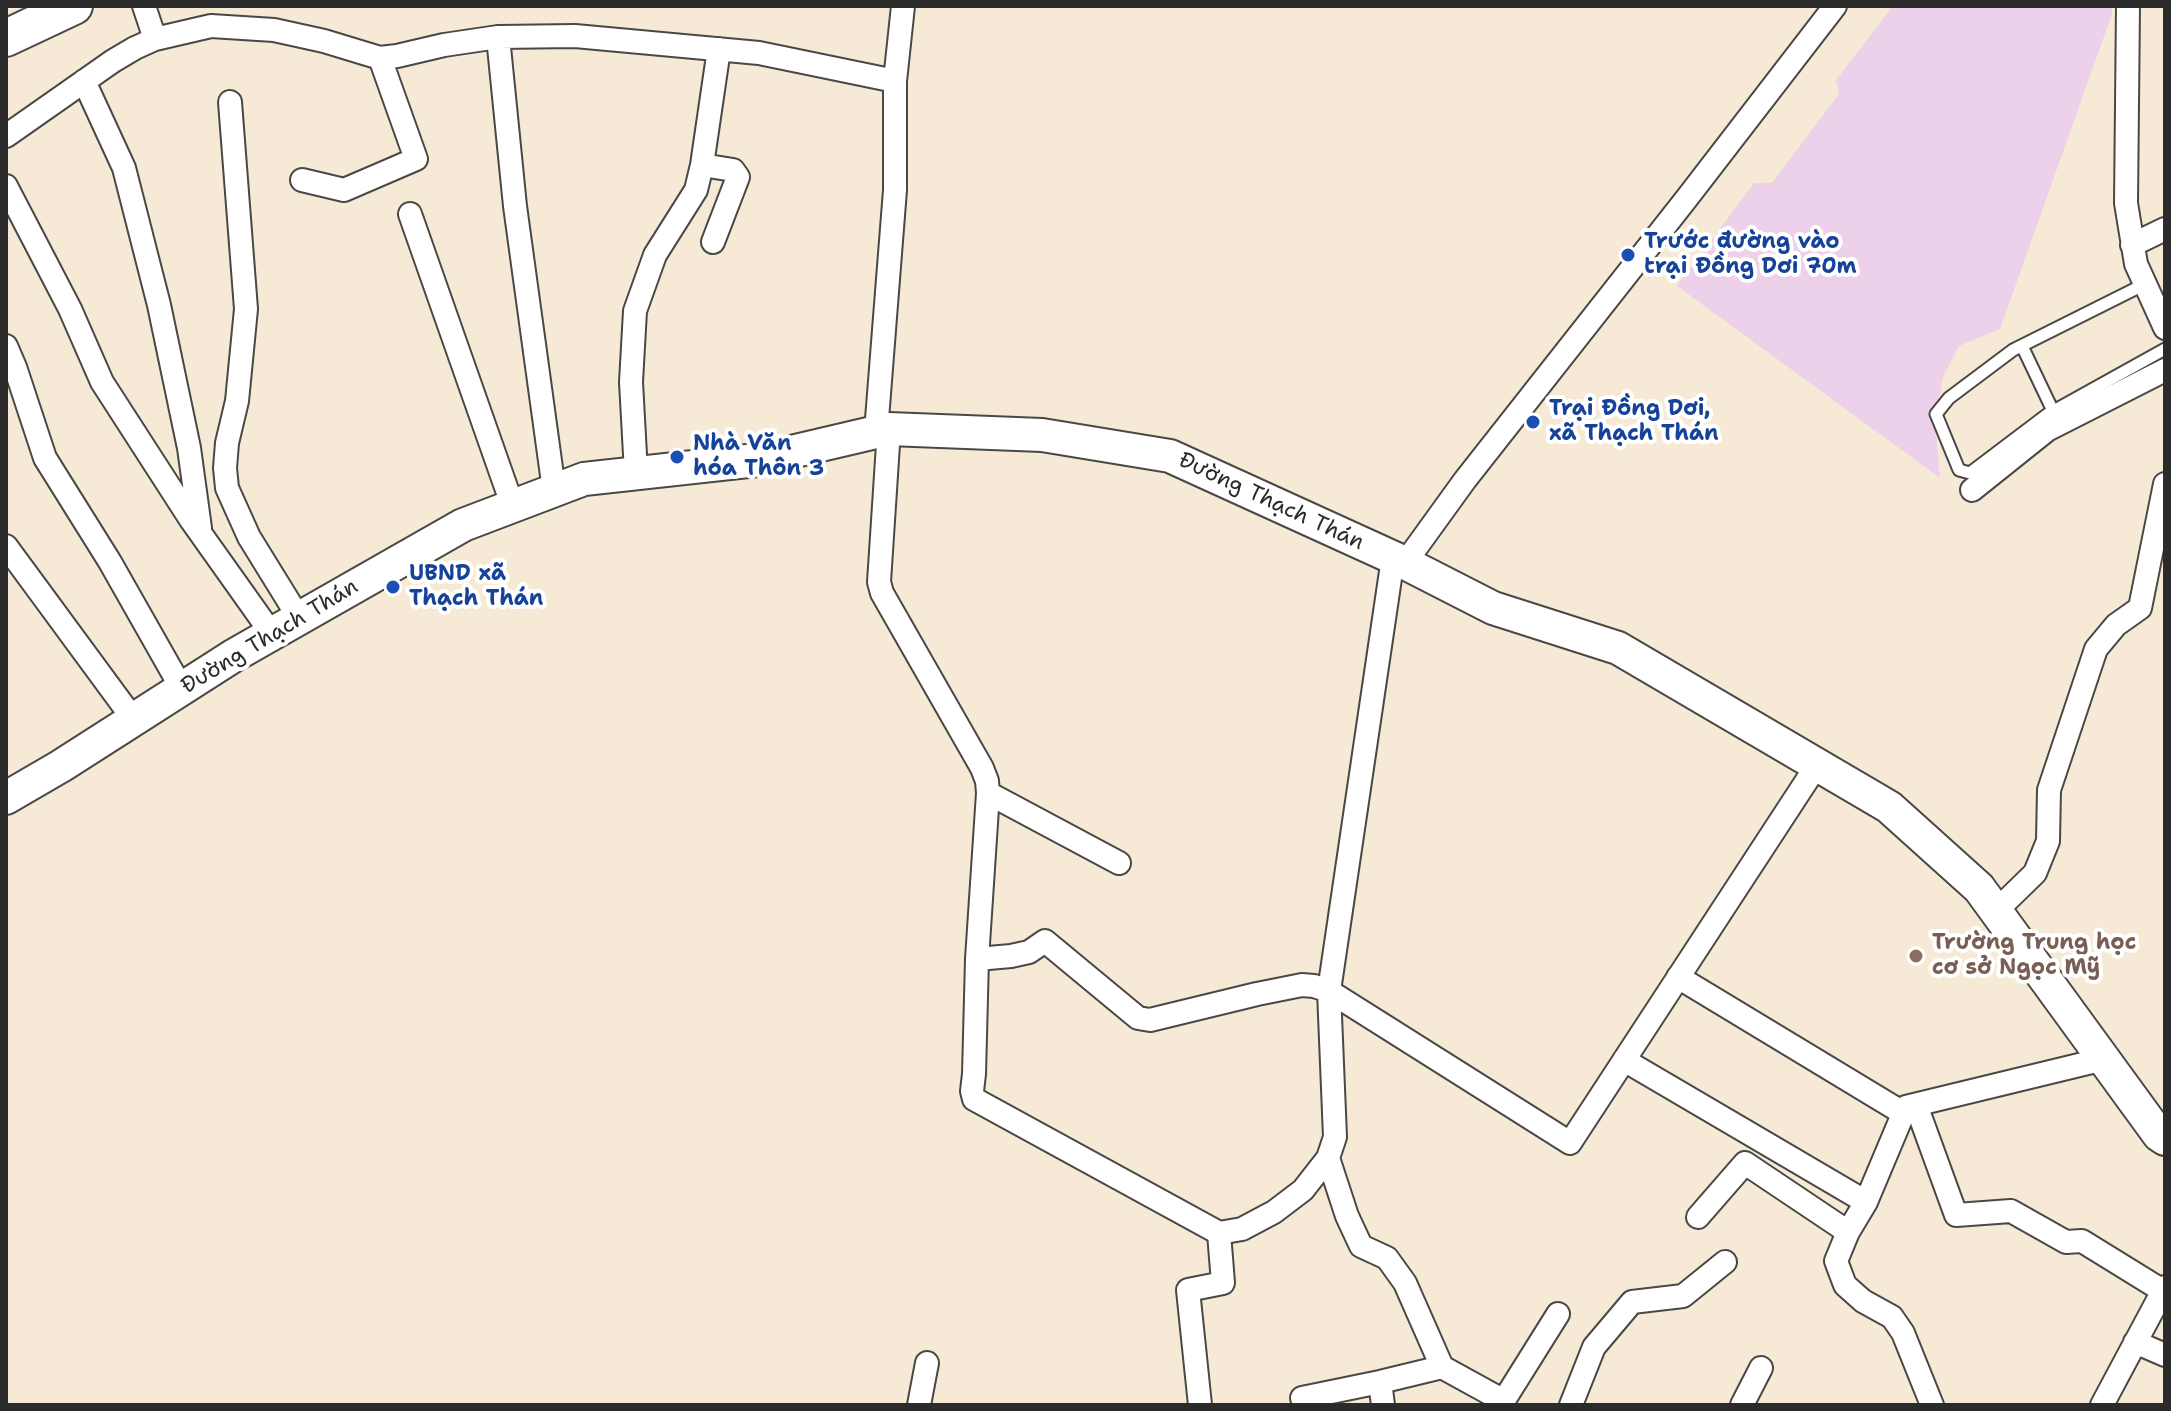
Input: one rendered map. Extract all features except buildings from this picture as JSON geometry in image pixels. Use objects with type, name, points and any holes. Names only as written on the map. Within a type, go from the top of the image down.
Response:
[{"type":"main road","points":[[6,38],[74,6]]},
{"type":"street","points":[[144,6],[155,39]]},
{"type":"street","points":[[903,6],[895,81],[895,190],[882,431],[879,582],[882,593],[987,781],[977,959],[974,1099],[1219,1233],[1242,1229],[1274,1212],[1303,1190],[1328,1158],[1335,1137],[1329,991],[1399,560],[1687,198],[1835,6]]},
{"type":"street","points":[[2128,6],[2126,203],[2136,264],[2165,328]]},
{"type":"street","points":[[6,136],[113,61],[155,39],[211,26],[274,30],[380,58],[498,37],[575,36],[759,53],[895,81]]},
{"type":"street","points":[[498,37],[515,206],[554,490]]},
{"type":"street","points":[[636,473],[631,382],[635,311],[655,255],[696,190],[719,49]]},
{"type":"street","points":[[302,180],[344,190],[416,159],[380,58]]},
{"type":"street","points":[[84,81],[124,168],[140,229],[189,448],[200,533]]},
{"type":"street","points":[[230,102],[246,309],[237,401],[227,443],[227,488],[249,537],[299,618]]},
{"type":"street","points":[[702,165],[733,170],[738,177],[713,242]]},
{"type":"street","points":[[6,186],[70,309],[102,382],[200,533],[272,634]]},
{"type":"street","points":[[410,214],[513,507]]},
{"type":"street","points":[[2132,245],[2165,229]]},
{"type":"street","points":[[6,346],[45,458],[110,562],[182,689]]},
{"type":"street","points":[[1972,490],[2047,430],[2165,371]]},
{"type":"street","name":"Đường Thạch Thán","points":[[6,798],[272,634],[463,525],[584,479],[757,460],[882,431],[1042,435],[1170,456],[1399,560],[1493,608],[1618,648],[1889,807],[1979,888],[2159,1135],[2165,1139]]},
{"type":"street","points":[[1996,911],[2035,873],[2048,841],[2049,790],[2096,649],[2116,625],[2140,608],[2159,544],[2165,484]]},
{"type":"street","points":[[6,546],[134,720]]},
{"type":"street","points":[[977,959],[1029,952],[1045,941],[1138,1018],[1150,1020],[1257,994],[1302,985],[1314,986],[1329,991],[1570,1143],[1817,765]]},
{"type":"street","points":[[988,793],[1119,863]]},
{"type":"street","points":[[1678,977],[1910,1109],[1956,1215],[2011,1211],[2066,1242],[2082,1241],[2164,1289],[2102,1405]]},
{"type":"street","points":[[1910,1109],[2104,1059]]},
{"type":"street","points":[[1624,1060],[1866,1202]]},
{"type":"street","points":[[1910,1109],[1836,1261],[1845,1285],[1863,1301],[1892,1317],[1903,1333],[1932,1405]]},
{"type":"street","points":[[1328,1158],[1347,1216],[1361,1246],[1387,1258],[1405,1283],[1442,1367],[1501,1403],[1558,1314]]},
{"type":"street","points":[[1698,1217],[1745,1163],[1848,1232]]},
{"type":"street","points":[[1200,1405],[1188,1290],[1223,1283],[1219,1233]]},
{"type":"street","points":[[1571,1405],[1594,1347],[1632,1302],[1683,1296],[1725,1262]]},
{"type":"street","points":[[2135,1342],[2165,1355]]},
{"type":"street","points":[[919,1405],[927,1363]]},
{"type":"street","points":[[1302,1398],[1442,1367]]},
{"type":"street","points":[[1742,1405],[1761,1368]]},
{"type":"street","points":[[1380,1382],[1383,1405]]},
{"type":"lane","points":[[2145,284],[2013,350],[1949,398],[1936,414],[1959,470],[1970,473],[2053,411],[2165,349]]},
{"type":"lane","points":[[2022,346],[2053,411]]},
{"type":"shaded area","points":[[1893,6],[2112,6],[2112,14],[2000,329],[1959,346],[1943,377],[1935,423],[1940,478],[1677,286],[1754,183],[1772,183],[1839,94],[1836,80]]},
{"type":"place","name":"Trước đường vào trại Đồng Dơi 70m","points":[[1628,255]]},
{"type":"place","name":"Trại Đồng Dơi, xã Thạch Thán","points":[[1533,422]]},
{"type":"place","name":"Nhà Văn hóa Thôn 3","points":[[677,457]]},
{"type":"place","name":"UBND xã Thạch Thán","points":[[393,587]]},
{"type":"place","name":"Trường Trung học cơ sở Ngọc Mỹ","points":[[1916,956]]}]
